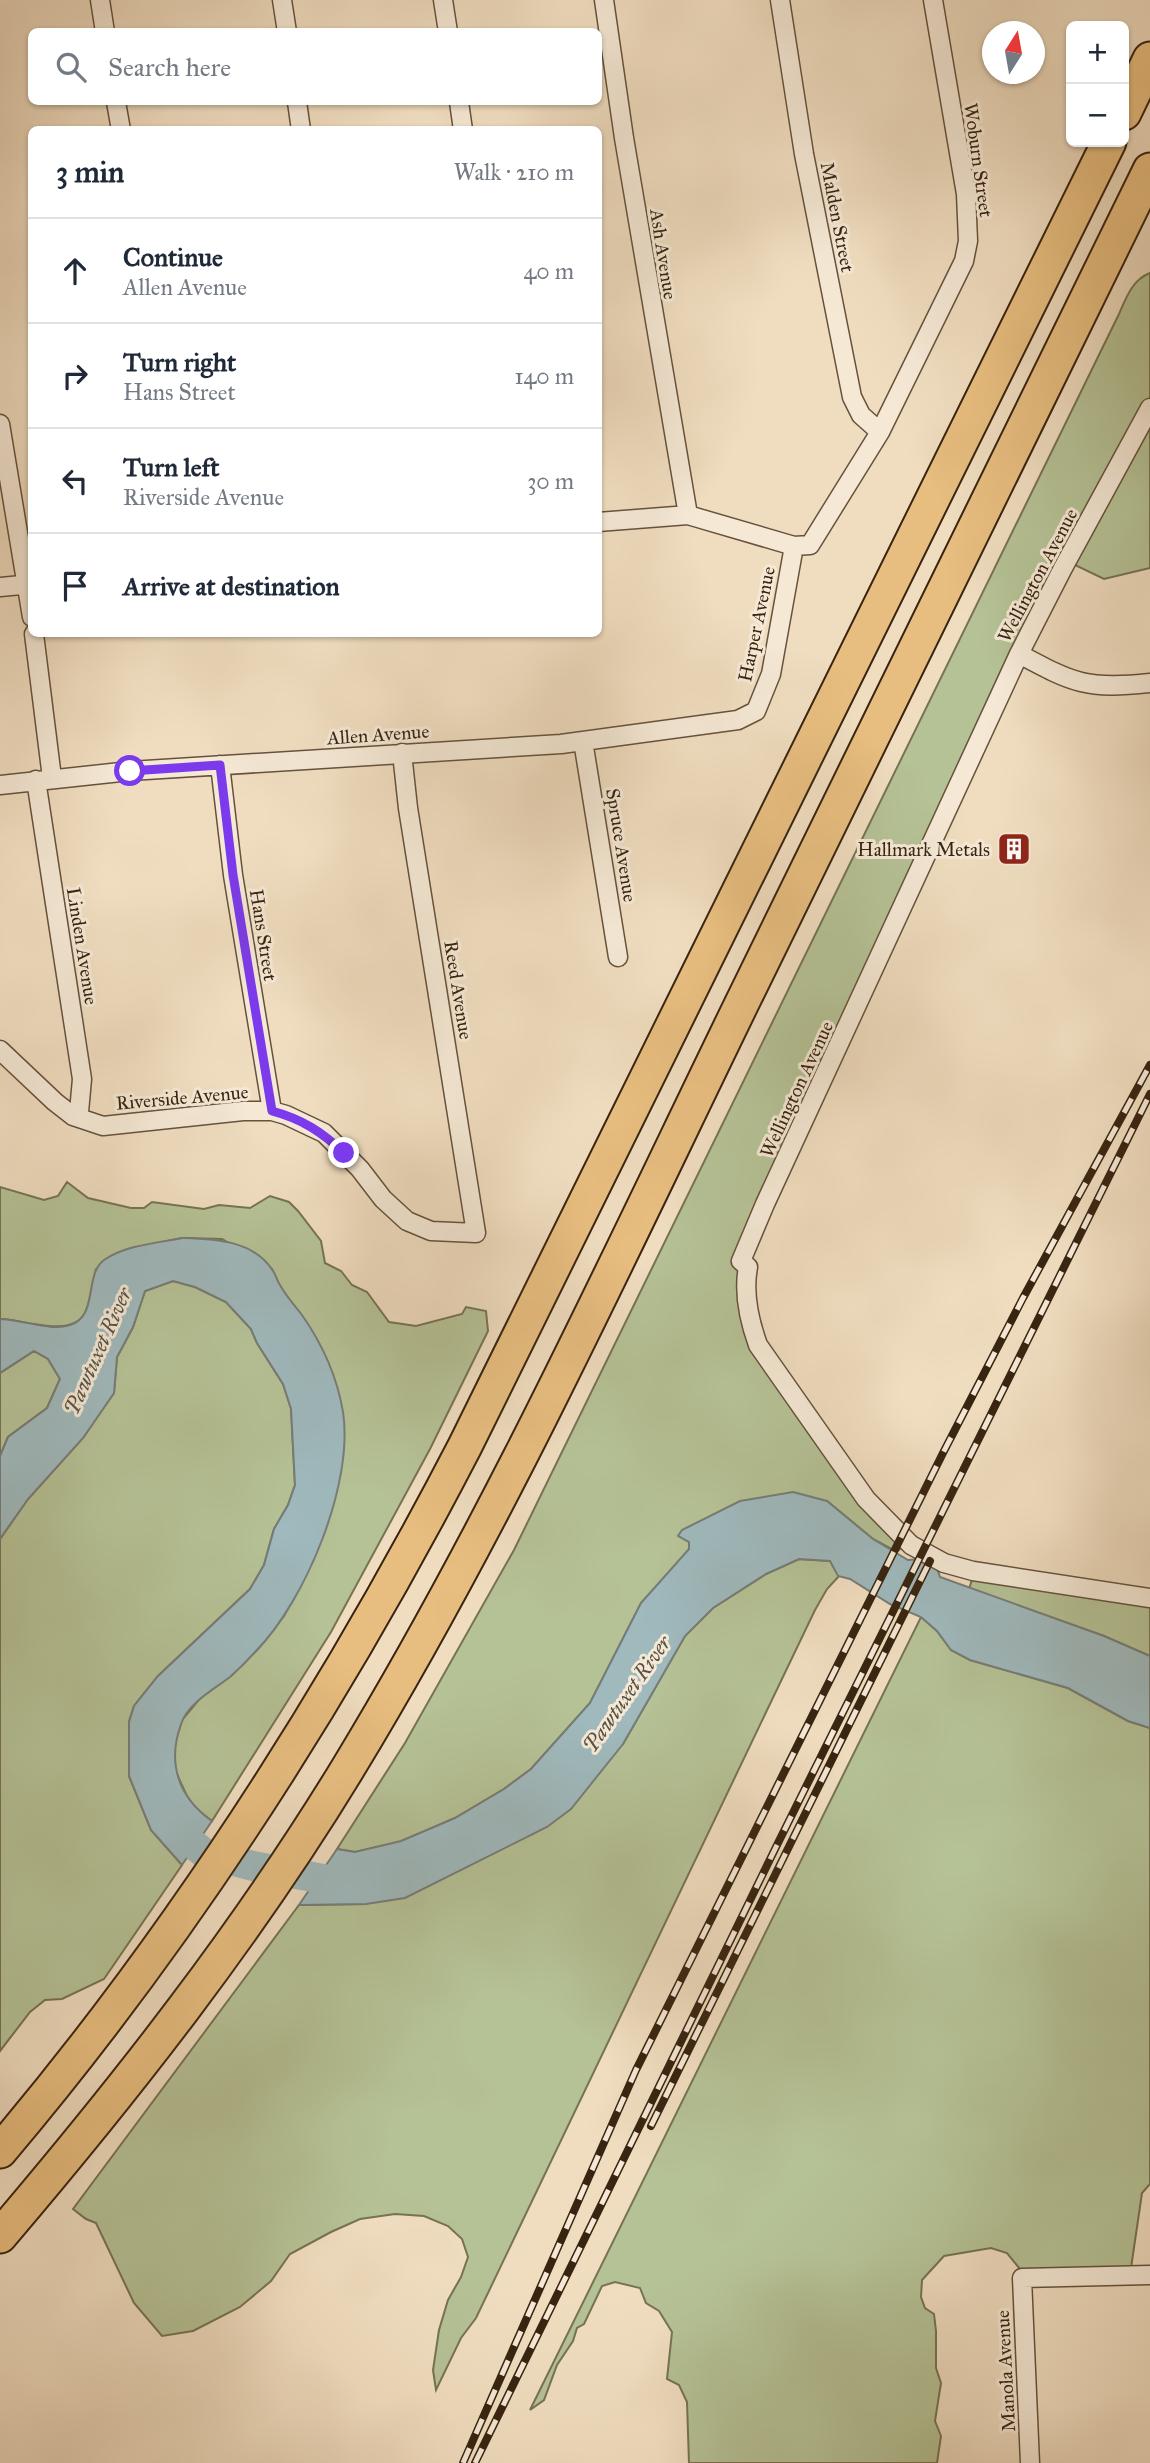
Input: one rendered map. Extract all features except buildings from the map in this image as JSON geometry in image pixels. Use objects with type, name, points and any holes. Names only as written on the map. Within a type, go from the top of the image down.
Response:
[{"type":"highway","points":[[1129,103],[1150,59]]},
{"type":"highway","points":[[0,2151],[111,2013],[246,1824],[374,1616],[459,1457],[1107,147]]},
{"type":"highway","points":[[0,2236],[99,2119],[209,1975],[302,1840],[438,1615],[505,1489],[1150,170]]},
{"type":"street","points":[[100,0],[104,28]]},
{"type":"street","points":[[282,0],[286,28]]},
{"type":"street","points":[[443,0],[447,28]]},
{"type":"street","name":"Ash Avenue","points":[[604,0],[624,138],[688,515]]},
{"type":"street","name":"Malden Street","points":[[780,0],[804,154],[852,397],[861,415],[880,432]]},
{"type":"street","name":"Woburn Street","points":[[880,432],[958,275],[968,242],[966,194],[933,0]]},
{"type":"street","points":[[117,105],[120,126]]},
{"type":"street","points":[[297,105],[300,126]]},
{"type":"street","points":[[459,105],[462,126]]},
{"type":"street","name":"Wellington Avenue","points":[[1150,408],[1019,654],[765,1203],[741,1261],[748,1266],[746,1294],[751,1326],[758,1345],[866,1499],[904,1539],[944,1563],[973,1571],[1150,1598]]},
{"type":"street","points":[[0,424],[28,578]]},
{"type":"street","name":"Harper Avenue","points":[[602,522],[688,515],[794,546],[810,545],[880,432]]},
{"type":"street","name":"Harper Avenue","points":[[756,710],[771,674],[794,546]]},
{"type":"street","points":[[0,587],[28,584]]},
{"type":"street","name":"Linden Avenue","points":[[34,637],[44,779],[82,1079],[79,1112],[73,1116]]},
{"type":"street","points":[[1019,654],[1061,677],[1088,686],[1115,687],[1150,683]]},
{"type":"street","name":"Allen Avenue","points":[[0,785],[220,765],[583,741],[738,720],[756,710]]},
{"type":"street","name":"Spruce Avenue","points":[[583,741],[618,957]]},
{"type":"street","name":"Reed Avenue","points":[[402,753],[408,808],[477,1233]]},
{"type":"street","name":"Hans Street","points":[[220,765],[233,875],[272,1111]]},
{"type":"street","name":"Riverside Avenue","points":[[0,1050],[73,1116],[103,1126],[243,1111],[272,1111],[286,1115],[324,1133],[360,1169],[383,1199],[407,1221],[431,1231],[477,1233]]},
{"type":"street","name":"Manola Avenue","points":[[1030,2463],[1022,2278],[1150,2276]]},
{"type":"green space","points":[[1150,273],[1150,568],[1104,579],[1067,561],[1043,605],[748,1264],[762,1347],[906,1543],[897,1552],[873,1539],[827,1501],[689,1542],[690,1549],[641,1603],[590,1703],[531,1769],[504,1789],[455,1818],[401,1842],[355,1852],[337,1849],[405,1743],[514,1550],[1127,296],[1139,280]]},
{"type":"green space","points":[[67,1182],[88,1198],[131,1208],[144,1208],[152,1202],[204,1209],[219,1205],[250,1208],[270,1196],[289,1202],[298,1211],[321,1241],[325,1263],[341,1271],[352,1285],[367,1292],[389,1322],[416,1326],[462,1314],[466,1307],[486,1311],[488,1331],[430,1449],[331,1632],[212,1821],[196,1809],[174,1768],[175,1744],[182,1720],[202,1696],[232,1675],[258,1649],[284,1616],[314,1559],[280,1286],[272,1269],[222,1239],[182,1238],[128,1249],[96,1269],[85,1313],[78,1321],[69,1325],[46,1326],[0,1319],[0,1187],[44,1200],[58,1196]]},
{"type":"green space","points":[[173,1281],[195,1287],[226,1302],[251,1329],[283,1384],[291,1408],[295,1485],[288,1505],[274,1529],[264,1565],[250,1589],[158,1676],[134,1706],[129,1722],[129,1776],[151,1830],[182,1865],[104,1979],[62,1999],[45,2000],[30,2012],[0,2051],[0,1539],[28,1499],[83,1438],[114,1393],[117,1357],[133,1327],[145,1291]]},
{"type":"green space","points":[[34,1351],[48,1359],[60,1379],[47,1408],[8,1437],[0,1456],[0,1373]]},
{"type":"green space","points":[[799,1559],[830,1561],[839,1576],[827,1589],[815,1610],[476,2318],[461,2338],[436,2390],[433,2370],[439,2330],[448,2300],[468,2257],[462,2239],[448,2226],[424,2216],[395,2214],[360,2219],[331,2232],[290,2254],[271,2281],[240,2307],[193,2331],[162,2336],[134,2303],[96,2223],[73,2209],[299,1905],[366,1904],[623,1744],[685,1636],[713,1608],[766,1574]]},
{"type":"green space","points":[[974,1573],[1150,1597],[1150,1656],[1104,1636],[969,1589]]},
{"type":"green space","points":[[921,1617],[937,1631],[951,1650],[970,1660],[1068,1688],[1128,1721],[1150,1728],[1150,2184],[1142,2193],[1131,2268],[1028,2279],[1007,2253],[991,2248],[944,2256],[922,2280],[921,2297],[925,2308],[934,2314],[936,2331],[936,2368],[941,2383],[935,2421],[941,2436],[937,2463],[689,2463],[687,2402],[679,2385],[667,2379],[672,2332],[659,2311],[646,2303],[640,2288],[615,2282],[602,2286],[584,2324],[577,2328],[573,2341],[557,2365],[544,2400],[530,2410]]},
{"type":"water","points":[[183,1238],[232,1243],[255,1253],[265,1261],[323,1349],[337,1386],[343,1412],[344,1441],[341,1472],[333,1505],[322,1539],[292,1602],[275,1629],[253,1654],[230,1677],[195,1703],[184,1716],[175,1752],[178,1778],[191,1801],[212,1821],[182,1865],[151,1830],[129,1776],[129,1722],[134,1706],[158,1676],[250,1589],[264,1565],[274,1529],[288,1505],[295,1485],[291,1409],[283,1384],[251,1329],[226,1302],[195,1287],[173,1281],[145,1291],[133,1327],[117,1357],[114,1393],[83,1438],[28,1499],[0,1539],[0,1456],[8,1437],[47,1408],[60,1379],[48,1359],[34,1351],[0,1373],[0,1319],[48,1327],[75,1323],[86,1310],[95,1274],[104,1260],[132,1248]]},
{"type":"water","points":[[793,1492],[827,1501],[873,1539],[908,1560],[923,1559],[936,1565],[940,1577],[1104,1636],[1150,1656],[1150,1728],[1128,1721],[1068,1688],[970,1660],[951,1650],[937,1631],[921,1617],[890,1604],[850,1579],[838,1576],[830,1561],[799,1559],[766,1574],[713,1608],[685,1636],[623,1744],[571,1809],[547,1827],[405,1898],[366,1904],[299,1905],[337,1849],[355,1852],[401,1841],[455,1818],[504,1789],[531,1769],[590,1703],[641,1603],[689,1549],[689,1542],[678,1536],[682,1530],[740,1501]]},
{"type":"waterway","name":"Pawtuxet River","points":[[168,1815],[174,1828],[204,1853],[253,1866],[345,1883],[357,1881]]},
{"type":"railway","points":[[463,2463],[636,2070],[944,1451],[1023,1298],[1150,1065]]},
{"type":"railway","points":[[475,2463],[777,1845],[1150,1094]]},
{"type":"railway","points":[[651,2126],[930,1561]]},
{"type":"place","name":"Hallmark Metals","points":[[1014,849]]},
{"type":"route","points":[[130,771],[220,765],[233,875],[272,1111],[324,1133],[344,1153]]}]
